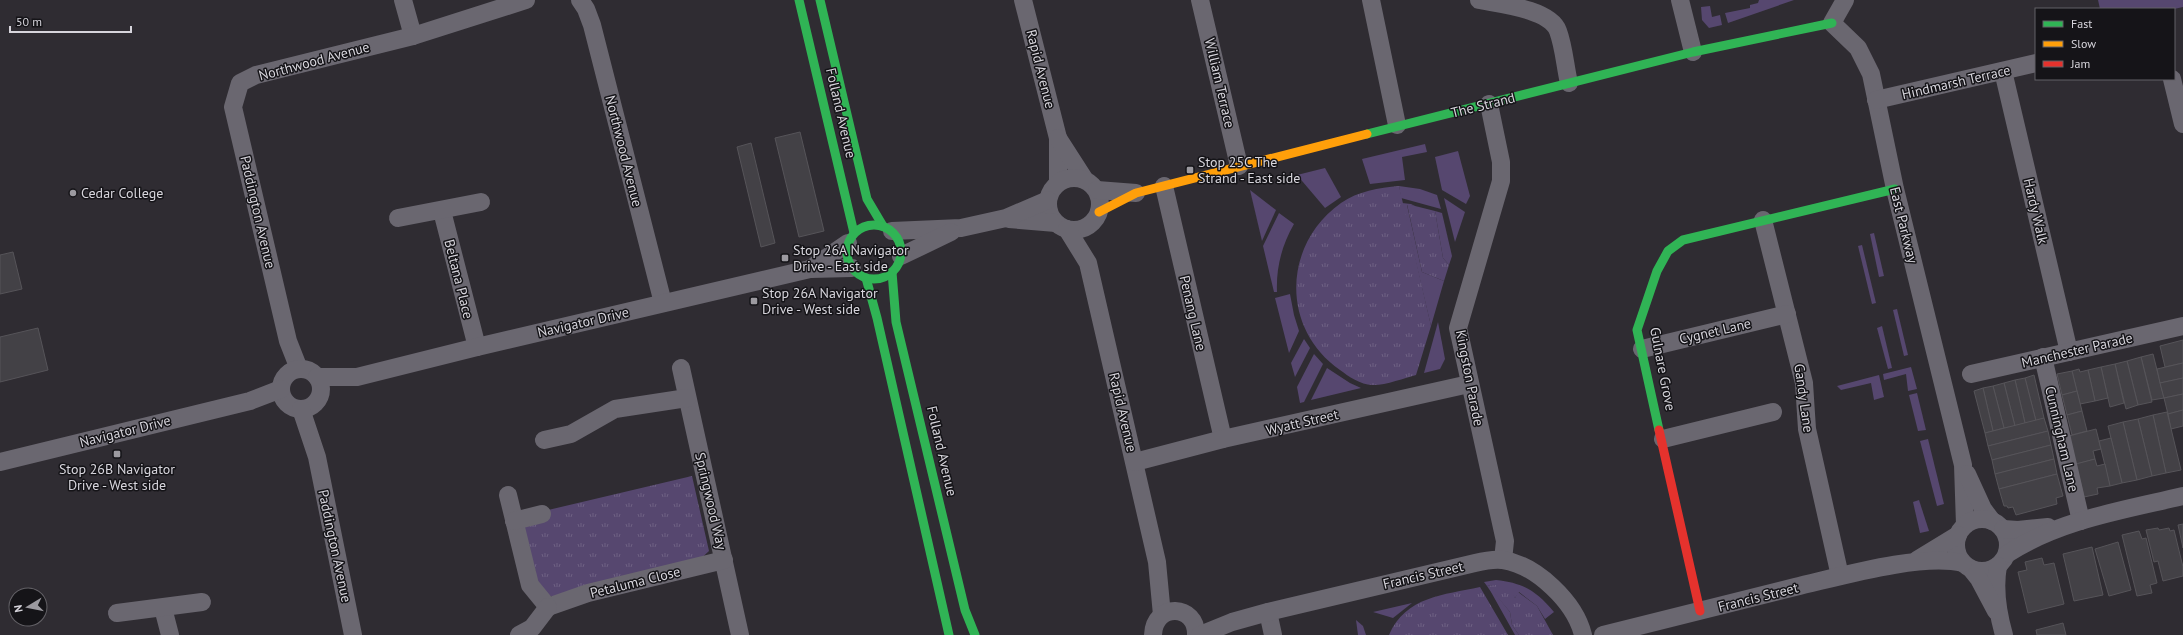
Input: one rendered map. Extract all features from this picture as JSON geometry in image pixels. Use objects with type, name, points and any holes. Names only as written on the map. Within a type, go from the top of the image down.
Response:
[{"type":"street","points":[[403,0],[413,36]]},
{"type":"street","name":"Northwood Avenue","points":[[240,83],[256,75],[413,36],[526,0]]},
{"type":"street","name":"Northwood Avenue","points":[[580,0],[586,9],[592,25],[663,303]]},
{"type":"street","name":"Folland Avenue","points":[[799,0],[851,238]]},
{"type":"street","name":"Folland Avenue","points":[[820,0],[867,200],[887,229]]},
{"type":"street","name":"Rapid Avenue","points":[[1023,0],[1058,138],[1058,183]]},
{"type":"street","name":"William Terrace","points":[[1200,0],[1239,166]]},
{"type":"street","points":[[1372,0],[1397,125]]},
{"type":"street","points":[[1479,0],[1533,12],[1548,19],[1558,29],[1569,83]]},
{"type":"street","points":[[1680,0],[1693,52]]},
{"type":"street","points":[[1832,23],[1845,0]]},
{"type":"street","name":"The Strand","points":[[1095,217],[1136,193],[1397,125],[1489,104],[1693,52],[1832,23]]},
{"type":"street","name":"East Parkway","points":[[1832,23],[1858,48],[1871,74],[1895,189],[1963,465],[1983,509],[1997,525]]},
{"type":"street","name":"Hindmarsh Terrace","points":[[1876,100],[2035,63]]},
{"type":"street","name":"Hardy Walk","points":[[2003,71],[2069,352]]},
{"type":"street","points":[[2172,80],[2182,117]]},
{"type":"street","name":"Paddington Avenue","points":[[240,83],[233,107],[288,341],[289,378]]},
{"type":"street","name":"Kingston Parade","points":[[1489,104],[1501,162],[1501,181],[1458,328],[1469,384],[1505,542],[1503,560]]},
{"type":"street","name":"Rapid Avenue","points":[[1058,138],[1091,185]]},
{"type":"street","points":[[1006,218],[1062,226],[1084,228],[1095,217],[1100,205],[1091,185],[1071,178],[1058,183],[1053,188],[1048,200],[1048,208],[1062,226]]},
{"type":"street","name":"The Strand","points":[[1091,185],[1136,193]]},
{"type":"street","name":"Penang Lane","points":[[1164,186],[1223,439]]},
{"type":"street","name":"Gulnare Grove","points":[[1700,611],[1638,330],[1657,271],[1668,251],[1683,240],[1895,189]]},
{"type":"street","points":[[949,635],[880,333],[859,273],[847,256],[851,238],[867,226],[887,229],[960,228],[1006,218],[1048,200]]},
{"type":"street","points":[[398,218],[442,211],[481,202]]},
{"type":"street","name":"Beltana Place","points":[[442,211],[477,346]]},
{"type":"street","name":"Rapid Avenue","points":[[1088,263],[1095,217]]},
{"type":"street","name":"Gandy Lane","points":[[1763,220],[1804,383],[1807,429],[1840,576]]},
{"type":"street","name":"Rapid Avenue","points":[[1062,226],[1088,263],[1135,462],[1157,562],[1168,625]]},
{"type":"street","points":[[901,256],[960,228]]},
{"type":"street","points":[[859,273],[875,279],[884,277],[892,272],[898,264],[901,256],[897,238],[887,229]]},
{"type":"street","name":"Navigator Drive","points":[[810,269],[851,238]]},
{"type":"street","name":"Navigator Drive","points":[[250,401],[306,405],[357,377],[477,346],[810,269],[859,273]]},
{"type":"street","name":"Folland Avenue","points":[[892,272],[896,322],[965,610],[975,635]]},
{"type":"street","name":"Cygnet Lane","points":[[1642,349],[1787,314]]},
{"type":"street","name":"Manchester Parade","points":[[1971,374],[2183,326]]},
{"type":"street","name":"Cunningham Lane","points":[[2043,357],[2073,523]]},
{"type":"street","name":"Springwood Way","points":[[681,368],[740,635]]},
{"type":"street","points":[[310,371],[317,377],[322,388],[306,405],[284,399],[289,378],[310,371]]},
{"type":"street","name":"Navigator Drive","points":[[317,377],[357,377]]},
{"type":"street","name":"Navigator Drive","points":[[0,462],[250,401],[289,378]]},
{"type":"street","name":"Wyatt Street","points":[[1135,462],[1223,439],[1469,384]]},
{"type":"street","points":[[544,440],[570,434],[615,409],[688,398]]},
{"type":"street","name":"Paddington Avenue","points":[[306,405],[353,635]]},
{"type":"street","points":[[1663,439],[1773,412]]},
{"type":"street","name":"East Parkway","points":[[1962,530],[1963,465]]},
{"type":"street","points":[[508,495],[530,585],[548,606],[532,628],[519,635]]},
{"type":"street","points":[[2002,627],[1980,579],[1967,566],[1956,550],[1962,530],[1978,519],[2018,530],[2073,523],[2183,496]]},
{"type":"street","points":[[514,521],[542,514]]},
{"type":"street","points":[[1967,566],[1985,572],[2003,560],[2022,544],[2073,523]]},
{"type":"street","points":[[1997,525],[2008,541],[2003,560],[1996,576],[2002,627]]},
{"type":"street","name":"Francis Street","points":[[1913,562],[1962,530]]},
{"type":"street","name":"Petaluma Close","points":[[548,606],[588,593],[724,560]]},
{"type":"street","name":"Francis Street","points":[[1200,635],[1232,622],[1268,612],[1475,563],[1503,560],[1535,571],[1562,598],[1580,624],[1583,635]]},
{"type":"street","name":"Francis Street","points":[[1603,635],[1840,576],[1913,562],[1951,560],[1967,566]]},
{"type":"street","points":[[117,613],[202,602]]},
{"type":"street","points":[[163,608],[170,635]]},
{"type":"street","points":[[1268,612],[1273,635]]},
{"type":"street","name":"Francis Street","points":[[1168,625],[1232,622]]},
{"type":"green space","points":[[1759,0],[1794,0],[1728,23],[1725,13],[1750,8],[1750,5],[1758,3]]},
{"type":"green space","points":[[2098,0],[2183,0],[2183,7],[2175,9],[2100,8]]},
{"type":"green space","points":[[1710,6],[1712,17],[1720,15],[1722,25],[1709,28],[1702,20],[1701,7]]},
{"type":"green space","points":[[1425,144],[1427,152],[1402,157],[1405,180],[1370,184],[1362,159]]},
{"type":"green space","points":[[1458,151],[1470,196],[1466,204],[1442,190],[1435,157]]},
{"type":"green space","points":[[1325,168],[1341,197],[1325,208],[1297,175]]},
{"type":"green space","points":[[1399,186],[1420,189],[1437,195],[1441,209],[1401,198]]},
{"type":"green space","points":[[1399,186],[1431,326],[1416,375],[1394,382],[1368,385],[1355,380],[1340,370],[1320,352],[1307,332],[1299,310],[1296,286],[1299,263],[1308,240],[1322,220],[1341,203],[1362,193],[1376,189]]},
{"type":"green space","points":[[1250,190],[1276,210],[1262,241]]},
{"type":"green space","points":[[1444,198],[1465,212],[1455,242]]},
{"type":"green space","points":[[1402,203],[1415,206],[1407,205],[1422,272],[1444,281],[1431,326]]},
{"type":"green space","points":[[1407,204],[1435,211],[1443,258],[1449,265],[1444,281],[1422,272]]},
{"type":"green space","points":[[1435,211],[1442,213],[1452,256],[1449,265],[1443,258]]},
{"type":"green space","points":[[1279,213],[1294,224],[1283,248],[1279,265],[1277,292],[1274,292],[1263,246]]},
{"type":"green space","points":[[1874,233],[1884,276],[1879,277],[1870,234]]},
{"type":"green space","points":[[1862,245],[1876,303],[1872,304],[1858,246]]},
{"type":"green space","points":[[1290,294],[1299,331],[1289,353],[1275,298]]},
{"type":"green space","points":[[1897,309],[1908,355],[1904,356],[1893,310]]},
{"type":"green space","points":[[1438,322],[1445,359],[1440,369],[1424,373]]},
{"type":"green space","points":[[1882,326],[1892,368],[1888,369],[1877,328]]},
{"type":"green space","points":[[1304,339],[1310,348],[1295,377],[1291,363]]},
{"type":"green space","points":[[1314,354],[1323,364],[1304,402],[1300,403],[1297,387]]},
{"type":"green space","points":[[1911,367],[1917,389],[1908,391],[1906,374],[1884,380],[1883,374]]},
{"type":"green space","points":[[1327,368],[1350,383],[1361,388],[1311,400]]},
{"type":"green space","points":[[1879,375],[1884,397],[1874,400],[1871,383],[1841,390],[1837,386]]},
{"type":"green space","points":[[1917,393],[1926,430],[1918,431],[1909,395]]},
{"type":"green space","points":[[1928,439],[1944,504],[1937,506],[1920,441]]},
{"type":"green space","points":[[692,476],[709,551],[696,563],[558,598],[547,595],[532,580],[536,573],[523,529],[544,511]]},
{"type":"green space","points":[[1919,500],[1929,531],[1920,533],[1913,502]]},
{"type":"green space","points":[[1496,580],[1514,583],[1529,589],[1554,612],[1545,619],[1537,606],[1519,592],[1515,598],[1507,590],[1495,586],[1487,586],[1484,582]]},
{"type":"green space","points":[[1496,585],[1511,589],[1515,598],[1518,592],[1537,606],[1553,635],[1519,635],[1512,625],[1510,612],[1487,586]]},
{"type":"green space","points":[[1480,587],[1508,635],[1389,635],[1396,622],[1405,612],[1427,599]]},
{"type":"green space","points":[[1491,592],[1494,592],[1510,612],[1512,625],[1519,635],[1515,635]]},
{"type":"green space","points":[[1412,603],[1393,618],[1373,612]]},
{"type":"green space","points":[[1356,620],[1363,626],[1366,635],[1358,635]]},
{"type":"building","points":[[800,132],[824,231],[799,237],[775,138]]},
{"type":"building","points":[[751,143],[775,243],[761,247],[737,147]]},
{"type":"building","points":[[13,252],[22,289],[0,294],[0,255]]},
{"type":"building","points":[[38,328],[48,370],[0,382],[0,337]]},
{"type":"building","points":[[2183,340],[2183,363],[2165,367],[2160,346]]},
{"type":"building","points":[[2153,354],[2164,398],[2152,400],[2141,357]]},
{"type":"building","points":[[2141,357],[2152,402],[2138,405],[2127,361]]},
{"type":"building","points":[[2127,361],[2138,405],[2126,409],[2115,364]]},
{"type":"building","points":[[2183,363],[2183,378],[2160,383],[2157,369]]},
{"type":"building","points":[[2115,364],[2124,403],[2110,407],[2101,367]]},
{"type":"building","points":[[2101,367],[2108,398],[2095,401],[2088,370]]},
{"type":"building","points":[[2079,369],[2080,372],[2088,370],[2095,401],[2080,404],[2072,371]]},
{"type":"building","points":[[2072,371],[2077,391],[2062,395],[2057,374]]},
{"type":"building","points":[[2034,375],[2044,418],[2036,421],[2025,378]]},
{"type":"building","points":[[2025,378],[2036,421],[2025,423],[2015,380]]},
{"type":"building","points":[[2183,378],[2183,394],[2164,398],[2160,383]]},
{"type":"building","points":[[2015,380],[2025,423],[2015,426],[2004,383]]},
{"type":"building","points":[[2004,383],[2015,426],[2004,428],[1993,386]]},
{"type":"building","points":[[1993,386],[2004,428],[1993,431],[1983,388]]},
{"type":"building","points":[[1983,388],[1993,431],[1985,433],[1974,391]]},
{"type":"building","points":[[2077,391],[2082,411],[2067,415],[2062,395]]},
{"type":"building","points":[[2183,394],[2183,410],[2168,414],[2164,398]]},
{"type":"building","points":[[2183,410],[2183,426],[2171,429],[2168,414]]},
{"type":"building","points":[[2082,411],[2087,431],[2072,435],[2067,415]]},
{"type":"building","points":[[2167,412],[2181,470],[2166,473],[2153,415]]},
{"type":"building","points":[[2153,415],[2166,473],[2152,476],[2138,419]]},
{"type":"building","points":[[2044,418],[2048,431],[1988,446],[1985,433]]},
{"type":"building","points":[[2138,419],[2152,476],[2137,480],[2123,422]]},
{"type":"building","points":[[2123,422],[2137,480],[2122,483],[2108,426]]},
{"type":"building","points":[[2096,429],[2101,449],[2093,451],[2095,459],[2076,464],[2069,436]]},
{"type":"building","points":[[2048,431],[2051,445],[1992,460],[1988,446]]},
{"type":"building","points":[[2111,438],[2122,483],[2110,486],[2099,441]]},
{"type":"building","points":[[2051,445],[2054,459],[1995,474],[1992,460]]},
{"type":"building","points":[[2054,459],[2057,474],[1999,489],[1995,474]]},
{"type":"building","points":[[2095,459],[2097,466],[2105,464],[2110,486],[2097,488],[2098,494],[2084,497],[2076,464]]},
{"type":"building","points":[[2057,474],[2063,496],[2056,498],[2057,504],[2016,515],[2013,507],[2008,508],[2007,506],[2004,506],[1999,489]]},
{"type":"building","points":[[2183,524],[2183,548],[2178,525]]},
{"type":"building","points":[[2158,528],[2159,530],[2169,528],[2170,531],[2174,530],[2183,567],[2183,576],[2163,581],[2158,561],[2154,562],[2146,530]]},
{"type":"building","points":[[2139,531],[2142,539],[2146,538],[2157,583],[2150,585],[2152,593],[2137,596],[2122,535]]},
{"type":"building","points":[[2118,542],[2131,590],[2109,596],[2095,549]]},
{"type":"building","points":[[2092,547],[2103,595],[2074,601],[2063,554]]},
{"type":"building","points":[[2042,558],[2044,565],[2054,563],[2064,604],[2028,613],[2018,572],[2027,570],[2025,562]]},
{"type":"building","points":[[2063,623],[2066,635],[2037,635],[2036,630]]},
{"type":"traffic: fast","points":[[799,0],[854,233]]},
{"type":"traffic: fast","points":[[820,0],[867,199],[883,226]]},
{"type":"traffic: fast","points":[[1367,134],[1693,52],[1832,23]]},
{"type":"traffic: fast","points":[[1659,430],[1637,330],[1657,271],[1668,251],[1683,240],[1895,189]]},
{"type":"traffic: fast","points":[[874,225],[884,227],[893,233],[899,242],[901,252],[899,262],[893,271],[884,277],[874,279],[864,277],[855,271],[849,262],[847,252],[849,242],[855,233],[864,227],[874,225]]},
{"type":"traffic: fast","points":[[892,272],[896,322],[965,610],[975,635]]},
{"type":"traffic: fast","points":[[866,278],[877,318],[949,635]]},
{"type":"traffic: slow","points":[[1099,212],[1136,193],[1367,134]]},
{"type":"traffic: jam","points":[[1659,430],[1700,611]]},
{"type":"place","name":"Stop 25C The Strand - East side","points":[[1190,170]]},
{"type":"place","name":"Cedar College","points":[[73,193]]},
{"type":"place","name":"Stop 26A Navigator Drive - East side","points":[[785,258]]},
{"type":"place","name":"Stop 26A Navigator Drive - West side","points":[[754,301]]},
{"type":"place","name":"Stop 26B Navigator Drive - West side","points":[[117,454]]}]
